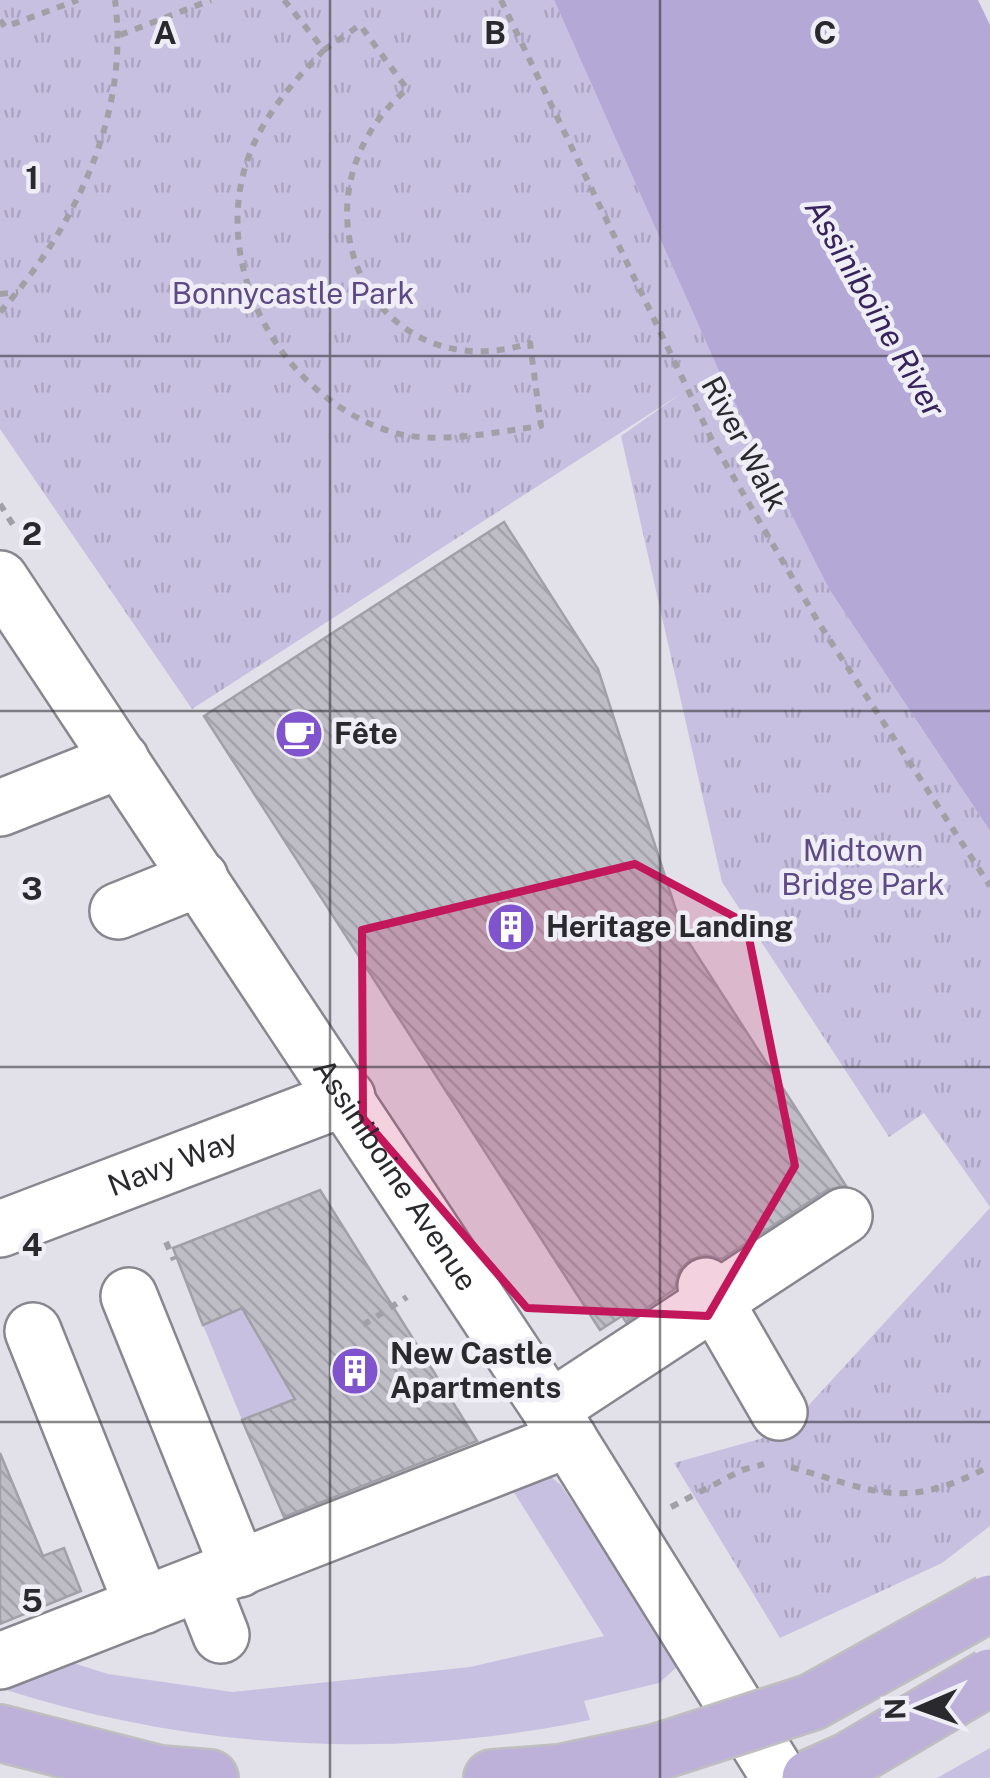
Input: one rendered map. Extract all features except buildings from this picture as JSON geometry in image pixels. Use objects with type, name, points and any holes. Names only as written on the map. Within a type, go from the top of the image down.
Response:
[{"type":"main road","points":[[492,1778],[559,1772],[658,1752],[812,1702],[990,1603]]},
{"type":"main road","points":[[810,1778],[848,1761],[990,1677]]},
{"type":"main road","points":[[0,1733],[144,1770],[210,1778]]},
{"type":"street","name":"Assiniboine Avenue","points":[[0,579],[347,1096],[560,1424],[780,1778]]},
{"type":"street","points":[[22,813],[121,760]]},
{"type":"street","points":[[118,911],[200,878]]},
{"type":"street","name":"Navy Way","points":[[0,1229],[347,1096]]},
{"type":"street","points":[[0,1661],[220,1576],[560,1424],[710,1294],[776,1250],[844,1216]]},
{"type":"street","points":[[710,1294],[778,1447]]},
{"type":"street","points":[[129,1296],[220,1576],[221,1635]]},
{"type":"street","points":[[33,1330],[143,1606]]},
{"type":"path","points":[[0,20],[5,27],[78,0]]},
{"type":"path","points":[[0,312],[64,223],[89,174],[107,121],[120,35],[115,0]]},
{"type":"path","points":[[120,35],[211,0]]},
{"type":"path","points":[[284,0],[324,50]]},
{"type":"path","name":"River Walk","points":[[501,0],[712,442],[820,626],[990,886]]},
{"type":"path","points":[[360,24],[406,89],[370,127],[353,161],[345,198],[346,225],[357,268],[376,298],[426,340],[481,352],[530,343],[541,426],[480,434],[393,433],[348,415],[309,386],[262,323],[243,270],[237,207],[252,148],[288,86],[324,50],[360,24]]},
{"type":"path","points":[[0,294],[18,292]]},
{"type":"path","points":[[363,1325],[407,1297]]},
{"type":"path","points":[[629,1534],[778,1447],[883,1495],[936,1487],[990,1466]]},
{"type":"highlighted area","points":[[635,864],[746,923],[795,1166],[708,1316],[527,1308],[363,1118],[362,930]]},
{"type":"green space","name":"Bonnycastle Park","points":[[0,0],[554,0],[718,369],[829,589],[990,831],[990,1207],[924,1113],[889,1137],[722,882],[621,436],[682,393],[192,709],[0,429]]},
{"type":"green space","points":[[990,1208],[990,1526],[942,1563],[780,1638],[674,1463],[784,1432]]},
{"type":"green space","points":[[242,1308],[295,1399],[242,1420],[203,1325]]},
{"type":"green space","points":[[550,1476],[561,1485],[679,1665],[659,1683],[584,1701],[590,1720],[442,1741],[293,1743],[145,1725],[0,1688],[0,1678],[54,1657],[108,1674],[232,1692],[470,1667],[604,1636],[510,1486]]},
{"type":"green space","points":[[990,1748],[990,1778],[937,1778]]},
{"type":"water","name":"Assiniboine River","points":[[554,0],[978,0],[990,25],[990,831],[829,589],[718,369]]},
{"type":"place","name":"Fête","points":[[299,734]]},
{"type":"place","name":"Heritage Landing","points":[[511,927]]},
{"type":"place","name":"New Castle Apartments","points":[[355,1371]]},
{"type":"park label","name":"Midtown Bridge Park","points":[[863,868]]}]
